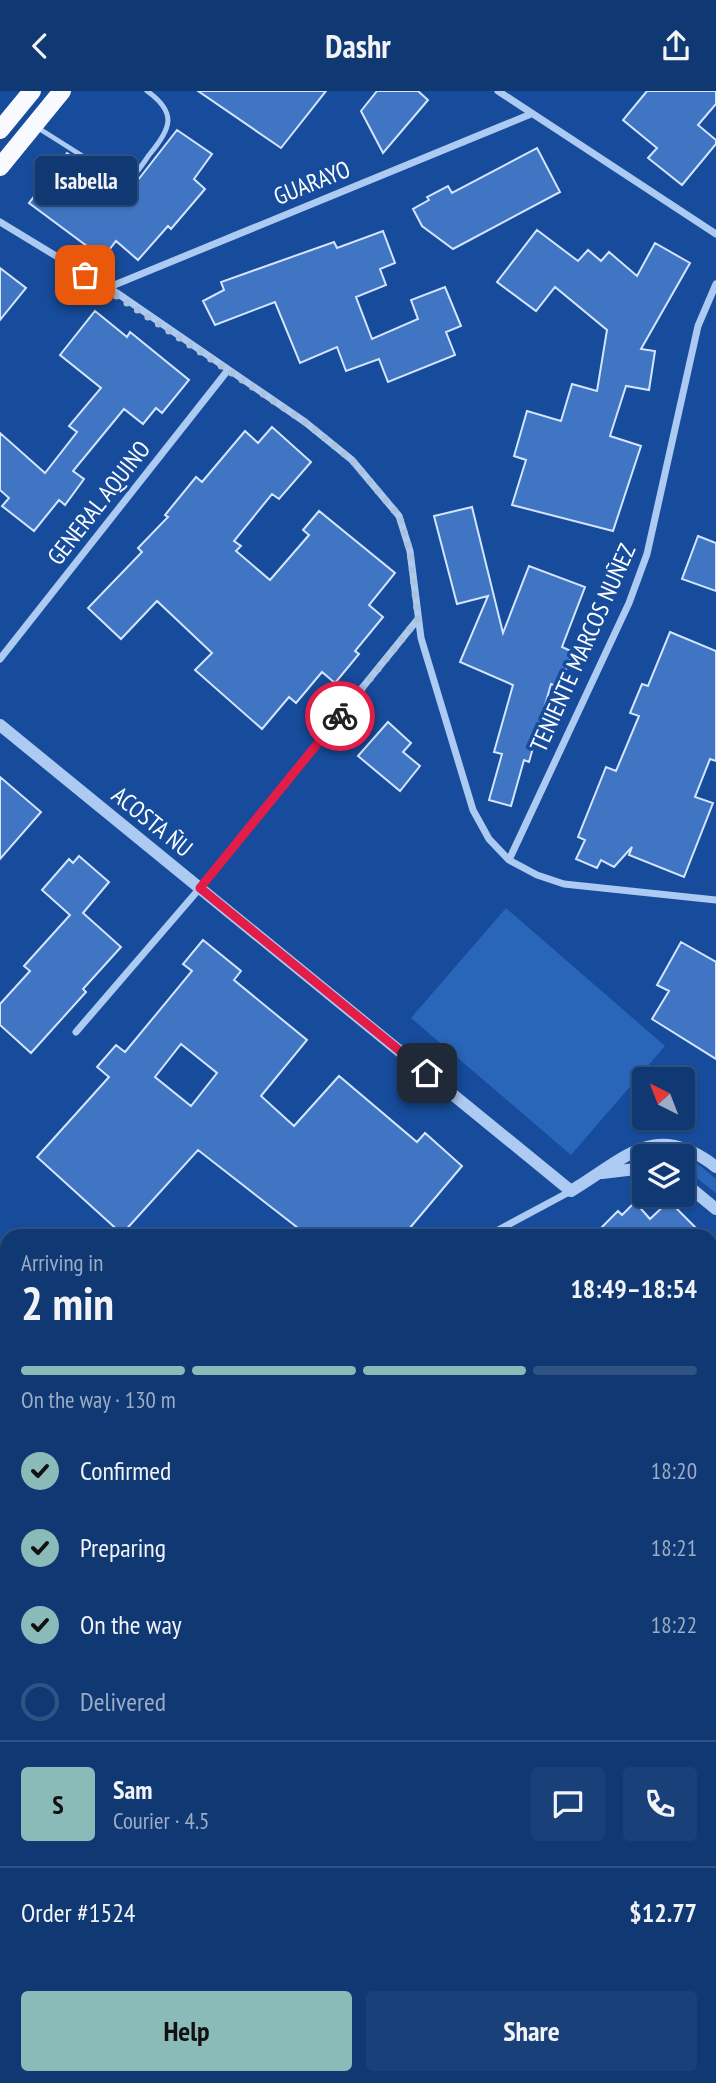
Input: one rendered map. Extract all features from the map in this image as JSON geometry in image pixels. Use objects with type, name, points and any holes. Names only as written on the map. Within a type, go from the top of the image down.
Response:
[{"type":"main road","points":[[0,130],[32,91]]},
{"type":"main road","points":[[0,167],[62,91]]},
{"type":"street","points":[[498,91],[716,234]]},
{"type":"street","name":"GUARAYO","points":[[107,288],[531,114]]},
{"type":"street","points":[[0,222],[107,288],[305,422],[352,460],[399,516],[410,551],[418,619],[473,810],[489,839],[509,860],[537,875],[564,884],[716,900]]},
{"type":"street","name":"TENIENTE MARCOS NUÑEZ","points":[[509,860],[629,603],[647,554],[698,326],[716,284]]},
{"type":"street","name":"GENERAL AQUINO","points":[[0,659],[228,370]]},
{"type":"street","points":[[76,1032],[200,888],[418,619]]},
{"type":"street","name":"ACOSTA ÑU","points":[[0,725],[571,1191]]},
{"type":"street","points":[[500,1229],[602,1173],[627,1152],[652,1144],[674,1144],[696,1151],[716,1167]]},
{"type":"street","points":[[602,1173],[632,1169]]},
{"type":"street","points":[[695,1192],[716,1209]]},
{"type":"lane","points":[[34,125],[122,181],[127,180],[164,138],[169,118],[164,103],[147,91]]},
{"type":"shaded area","points":[[506,908],[665,1046],[647,1067],[632,1067],[632,1084],[571,1155],[411,1018]]},
{"type":"shaded area","points":[[695,1162],[716,1179],[716,1193],[695,1177]]},
{"type":"building","points":[[198,91],[326,91],[281,148]]},
{"type":"building","points":[[377,91],[418,91],[428,100],[383,153],[361,111]]},
{"type":"building","points":[[647,91],[716,91],[716,104],[698,125],[716,140],[716,144],[682,185],[648,158],[657,148],[623,120]]},
{"type":"building","points":[[177,130],[212,154],[194,179],[205,189],[171,229],[168,226],[138,260],[116,241],[103,258],[29,203],[67,153],[127,194]]},
{"type":"building","points":[[537,148],[560,192],[453,249],[422,226],[413,209],[429,200],[427,197],[448,186],[452,193]]},
{"type":"building","points":[[537,230],[578,261],[588,250],[601,261],[609,252],[637,276],[655,243],[690,263],[641,349],[655,351],[649,390],[626,386],[610,436],[641,446],[613,531],[512,505],[526,460],[514,456],[527,411],[561,421],[572,384],[597,391],[607,330],[555,287],[536,311],[497,282]]},
{"type":"building","points":[[383,231],[395,263],[380,269],[386,285],[356,297],[372,339],[418,319],[411,300],[445,287],[461,326],[446,332],[455,355],[388,382],[379,359],[346,371],[337,347],[300,363],[275,302],[215,325],[203,301],[224,290],[221,282],[334,242],[337,248]]},
{"type":"building","points":[[0,268],[26,288],[0,320]]},
{"type":"building","points":[[95,311],[127,337],[130,332],[189,380],[162,413],[156,408],[143,424],[124,409],[73,471],[84,479],[65,505],[59,500],[34,531],[2,506],[9,498],[0,490],[0,433],[45,473],[77,432],[69,426],[101,388],[60,355]]},
{"type":"building","points":[[272,427],[311,462],[279,499],[272,494],[234,541],[241,546],[236,551],[270,580],[309,535],[303,530],[319,511],[395,573],[369,605],[383,617],[355,651],[359,654],[335,683],[322,672],[296,703],[289,697],[262,729],[195,670],[212,653],[157,601],[121,639],[88,608],[142,552],[138,548],[168,517],[165,515],[196,477],[202,482],[245,431],[258,443]]},
{"type":"building","points":[[472,507],[503,633],[529,566],[585,587],[562,647],[573,652],[559,687],[551,684],[529,762],[524,760],[511,806],[489,800],[502,754],[494,752],[513,685],[460,662],[488,596],[457,604],[434,516]]},
{"type":"building","points":[[698,536],[716,543],[716,591],[682,579]]},
{"type":"building","points":[[670,632],[716,651],[716,761],[710,759],[695,797],[713,803],[684,877],[629,855],[632,847],[614,867],[601,860],[597,868],[576,859],[585,840],[578,837],[606,767],[616,771],[639,716],[630,713],[642,684],[648,686]]},
{"type":"building","points":[[388,722],[411,743],[403,752],[420,766],[400,791],[358,756]]},
{"type":"building","points":[[0,777],[41,812],[0,859]]},
{"type":"building","points":[[79,856],[109,882],[83,913],[121,947],[83,989],[86,992],[31,1053],[0,1025],[0,1004],[30,971],[24,966],[70,915],[42,890],[69,859],[73,863]]},
{"type":"building","points":[[203,940],[241,971],[234,980],[307,1040],[261,1096],[294,1126],[339,1076],[417,1142],[425,1133],[462,1166],[409,1229],[299,1229],[198,1150],[127,1229],[116,1229],[37,1157],[109,1077],[97,1067],[116,1045],[125,1052],[192,971],[183,964]],"holes":[[[181,1044],[217,1073],[191,1106],[155,1077]]]},
{"type":"building","points":[[681,942],[716,962],[716,1059],[652,1019],[669,991],[657,985]]},
{"type":"building","points":[[632,1205],[639,1207],[650,1219],[663,1207],[675,1207],[697,1229],[600,1229],[618,1211],[622,1215]]},
{"type":"way so far","points":[[85,275],[117,293],[305,422],[352,460],[399,516],[410,551],[418,619],[340,716]]},
{"type":"place","name":"Isabella","points":[[85,275]]},
{"type":"route","points":[[340,716],[200,888],[427,1073]]}]
